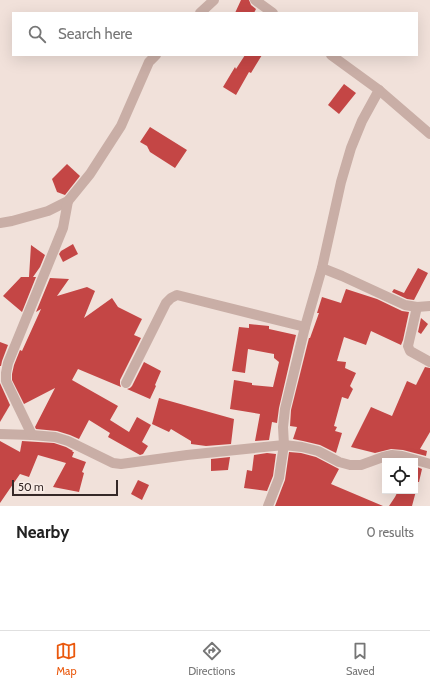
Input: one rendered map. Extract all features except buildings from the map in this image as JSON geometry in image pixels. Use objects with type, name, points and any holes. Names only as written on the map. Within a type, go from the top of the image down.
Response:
[{"type":"street","points":[[201,12],[214,0]]},
{"type":"street","points":[[255,0],[272,12]]},
{"type":"street","points":[[0,223],[48,211],[68,201],[90,174],[121,126],[149,62],[155,56]]},
{"type":"street","points":[[332,56],[379,90],[430,134]]},
{"type":"street","points":[[268,506],[279,478],[284,445],[285,410],[305,327],[322,268],[341,182],[351,148],[362,121],[379,90]]},
{"type":"street","points":[[32,435],[6,381],[6,373],[8,364],[61,235],[68,201]]},
{"type":"street","points":[[322,268],[406,306],[430,306]]},
{"type":"street","points":[[126,383],[166,303],[177,295],[305,327]]},
{"type":"street","points":[[417,307],[408,346],[410,351],[430,362]]},
{"type":"street","points":[[0,434],[55,437],[68,441],[113,462],[121,464],[187,455],[284,445],[318,451],[339,462],[350,465],[361,465],[392,455],[402,456],[430,464]]}]
